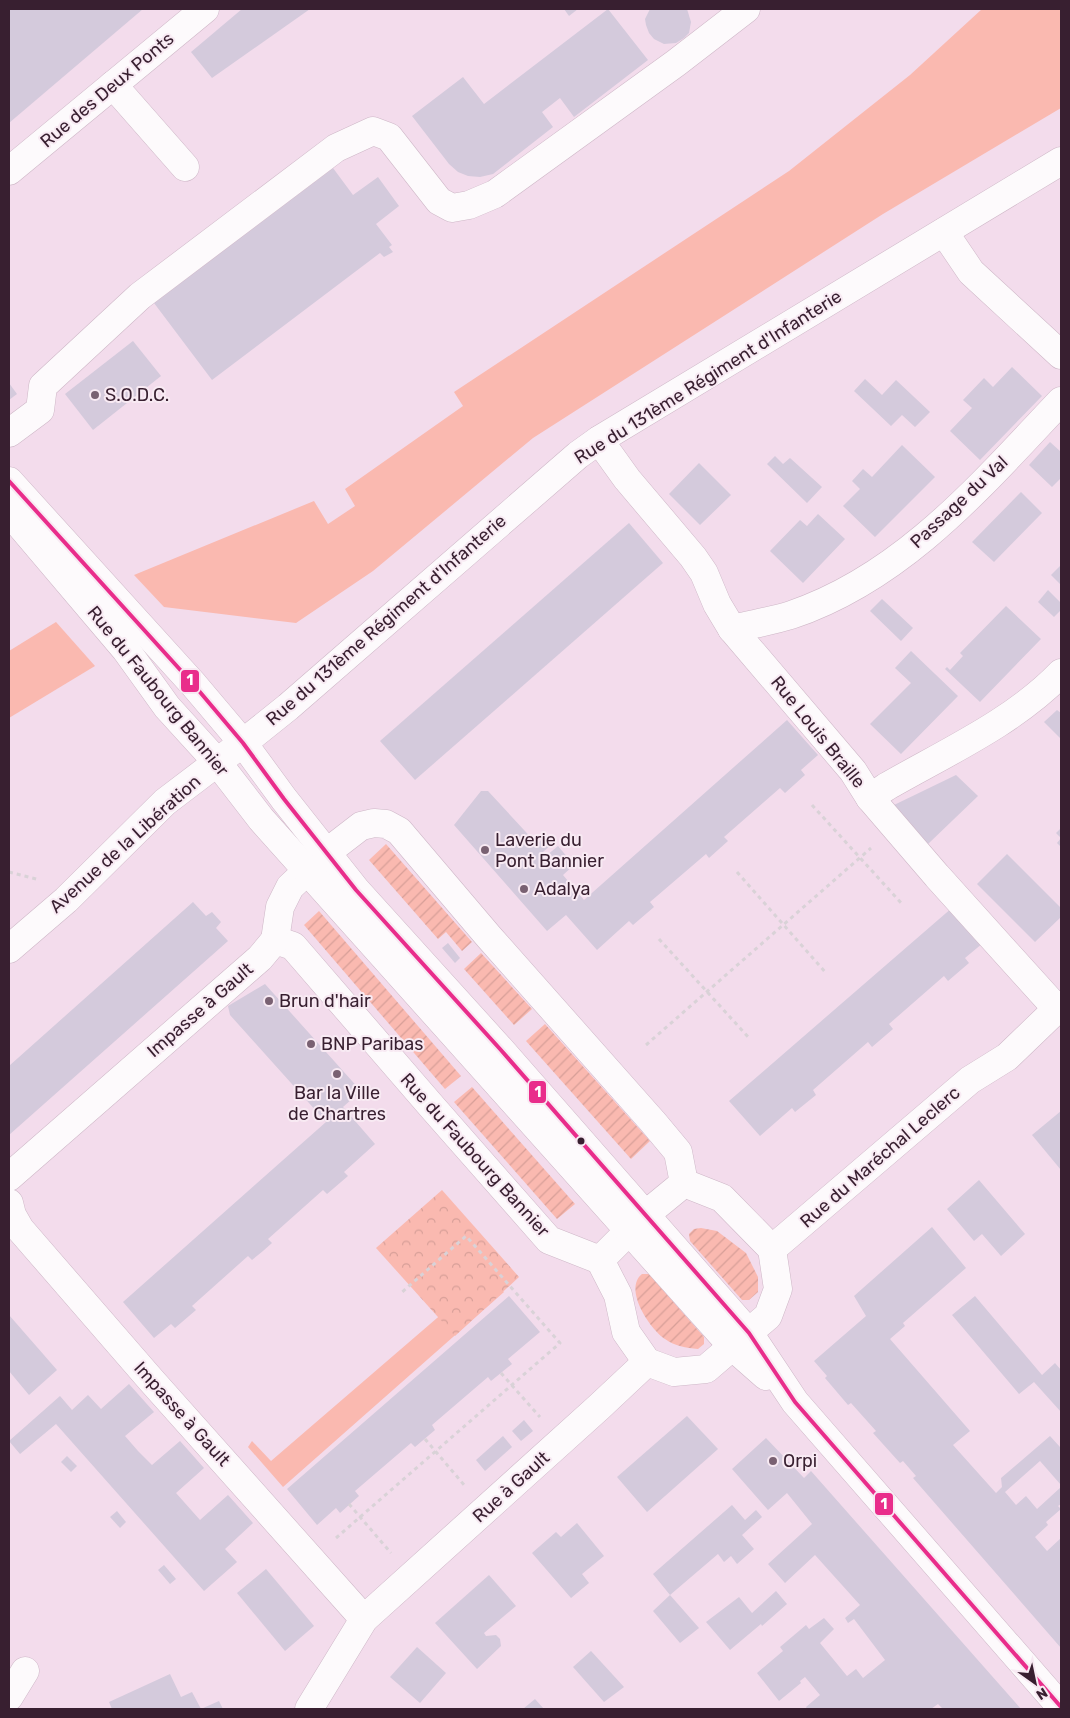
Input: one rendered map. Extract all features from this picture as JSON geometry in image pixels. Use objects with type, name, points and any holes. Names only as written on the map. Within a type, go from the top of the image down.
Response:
[{"type":"street","name":"Rue des Deux Ponts","points":[[9,171],[205,9]]},
{"type":"street","points":[[9,433],[40,410],[43,386],[140,296],[336,148],[373,131],[389,137],[439,202],[452,208],[469,205],[495,194],[662,74],[746,9]]},
{"type":"street","points":[[114,86],[185,167]]},
{"type":"street","name":"Rue du 131ème Régiment d'Infanterie","points":[[243,743],[288,707],[578,455],[599,440],[1061,161]]},
{"type":"street","points":[[944,232],[971,272],[1061,355]]},
{"type":"street","name":"Passage du Val","points":[[732,629],[791,615],[839,594],[883,569],[935,530],[1061,401]]},
{"type":"street","name":"Rue Louis Braille","points":[[599,440],[628,479],[693,557],[704,573],[717,604],[732,629],[853,771],[870,798],[1056,1016]]},
{"type":"street","name":"Rue du Faubourg Bannier","points":[[9,481],[194,684],[243,743],[317,862]]},
{"type":"street","name":"Rue du Faubourg Bannier","points":[[9,512],[126,650],[167,707],[217,762],[261,819],[356,890],[500,1049],[637,1222],[1061,1707]]},
{"type":"street","points":[[870,798],[1012,715],[1047,688],[1061,672]]},
{"type":"street","name":"Avenue de la Libération","points":[[9,948],[66,900],[165,802],[243,743]]},
{"type":"street","points":[[275,940],[280,906],[290,887],[317,862],[361,826],[374,823],[386,824],[399,831],[501,952],[666,1137],[678,1152],[684,1183]]},
{"type":"street","name":"Rue du Faubourg Bannier","points":[[275,940],[293,946],[432,1108],[549,1240],[600,1260]]},
{"type":"street","name":"Impasse à Gault","points":[[9,1177],[260,958],[275,940]]},
{"type":"street","name":"Rue du Maréchal Leclerc","points":[[772,1249],[970,1080],[1006,1058],[1056,1016]]},
{"type":"street","points":[[684,1183],[722,1198],[772,1249],[778,1289],[768,1316],[706,1369],[674,1372],[647,1362],[626,1332],[618,1295],[600,1260],[637,1222],[684,1183]]},
{"type":"street","name":"Impasse à Gault","points":[[9,1203],[12,1215],[20,1229],[145,1373],[364,1619]]},
{"type":"street","name":"Rue à Gault","points":[[309,1709],[364,1619],[647,1362]]},
{"type":"street","points":[[9,1697],[25,1671]]},
{"type":"path","points":[[812,805],[903,905]]},
{"type":"path","points":[[646,1045],[895,827]]},
{"type":"path","points":[[9,872],[48,883]]},
{"type":"path","points":[[737,872],[826,973]]},
{"type":"path","points":[[659,939],[750,1040]]},
{"type":"path","points":[[330,1544],[560,1343],[466,1236],[402,1293]]},
{"type":"path","points":[[501,1373],[542,1419]]},
{"type":"path","points":[[425,1439],[471,1493]]},
{"type":"path","points":[[349,1504],[395,1558]]},
{"type":"green space","points":[[982,9],[1061,9],[1061,108],[883,214],[533,438],[373,571],[296,623],[164,607],[134,575],[314,501],[328,524],[355,506],[345,489],[463,406],[454,392],[789,171],[910,75]]},
{"type":"green space","points":[[56,622],[95,666],[9,718],[9,651]]},
{"type":"green space","points":[[386,844],[472,942],[462,951],[446,932],[438,939],[369,860]]},
{"type":"green space","points":[[319,911],[461,1076],[445,1089],[304,925]]},
{"type":"green space","points":[[481,953],[532,1009],[514,1025],[464,969]]},
{"type":"green space","points":[[545,1024],[650,1141],[631,1159],[526,1041]]},
{"type":"green space","points":[[472,1087],[575,1204],[557,1219],[454,1102]]},
{"type":"green space","points":[[442,1190],[519,1277],[455,1336],[376,1248]]},
{"type":"green space","points":[[701,1228],[717,1231],[746,1253],[758,1277],[758,1292],[749,1300],[742,1300],[690,1241],[689,1234],[694,1229]]},
{"type":"green space","points":[[642,1274],[649,1274],[704,1337],[704,1344],[698,1349],[673,1343],[665,1339],[652,1327],[641,1308],[635,1289],[637,1281]]},
{"type":"green space","points":[[490,1278],[504,1292],[283,1487],[248,1447],[252,1441],[271,1461],[480,1281]]},
{"type":"building","points":[[143,9],[9,123],[9,10]]},
{"type":"building","points":[[242,9],[310,9],[212,78],[191,52]]},
{"type":"building","points":[[564,9],[578,9],[569,16]]},
{"type":"building","points":[[608,9],[648,60],[574,117],[560,98],[542,112],[553,127],[493,174],[480,177],[468,176],[458,172],[449,164],[412,116],[463,77],[484,104]]},
{"type":"building","points":[[650,9],[687,9],[691,22],[689,33],[676,43],[664,44],[654,39],[649,33],[645,19]]},
{"type":"building","points":[[333,168],[353,195],[378,177],[399,206],[376,224],[392,245],[389,247],[393,252],[384,257],[380,253],[212,380],[154,303]]},
{"type":"building","points":[[133,341],[161,376],[93,430],[65,394]]},
{"type":"building","points":[[1012,367],[1042,396],[980,460],[950,431],[972,408],[963,400],[984,378],[993,387]]},
{"type":"building","points":[[865,379],[882,395],[896,380],[930,412],[915,427],[902,415],[891,426],[854,391]]},
{"type":"building","points":[[9,383],[17,394],[9,400]]},
{"type":"building","points":[[1050,442],[1061,452],[1061,478],[1052,487],[1029,465]]},
{"type":"building","points":[[902,445],[935,477],[875,537],[843,506],[860,489],[852,481],[863,469],[872,477]]},
{"type":"building","points":[[775,456],[783,464],[790,458],[822,487],[807,503],[767,464]]},
{"type":"building","points":[[699,463],[731,495],[700,525],[669,494]]},
{"type":"building","points":[[1021,492],[1042,513],[994,562],[972,542]]},
{"type":"building","points":[[818,514],[845,539],[803,583],[770,551],[800,520],[807,526]]},
{"type":"building","points":[[629,523],[663,563],[415,780],[380,741]]},
{"type":"building","points":[[1061,565],[1061,585],[1051,575]]},
{"type":"building","points":[[1048,590],[1061,603],[1061,610],[1054,617],[1038,602]]},
{"type":"building","points":[[882,599],[913,628],[901,641],[870,611]]},
{"type":"building","points":[[1006,606],[1041,639],[980,702],[945,669],[947,667],[950,670],[963,656],[960,653]]},
{"type":"building","points":[[911,651],[958,696],[901,754],[870,724],[911,683],[895,668]]},
{"type":"building","points":[[1057,710],[1061,713],[1061,739],[1044,722]]},
{"type":"building","points":[[787,720],[818,755],[801,770],[805,775],[785,793],[780,788],[724,837],[728,841],[709,858],[706,854],[650,902],[654,907],[633,925],[629,921],[597,950],[566,915],[547,931],[454,825],[481,791],[488,791],[537,844],[545,837],[552,844],[543,852],[546,856],[558,846],[574,865],[563,875],[584,900]]},
{"type":"building","points":[[956,775],[978,796],[928,844],[894,805]]},
{"type":"building","points":[[1061,828],[1061,838],[1056,833]]},
{"type":"building","points":[[1061,838],[1061,847],[1057,843]]},
{"type":"building","points":[[1007,854],[1061,908],[1061,917],[1035,942],[977,884]]},
{"type":"building","points":[[193,902],[206,916],[212,912],[221,922],[216,928],[228,941],[9,1135],[9,1066]]},
{"type":"building","points":[[953,907],[983,943],[965,958],[969,963],[948,981],[944,976],[889,1024],[893,1029],[872,1047],[868,1042],[813,1090],[816,1095],[795,1112],[792,1108],[760,1136],[729,1101]]},
{"type":"building","points":[[448,943],[460,958],[455,963],[442,948]]},
{"type":"building","points":[[265,984],[361,1091],[343,1107],[375,1144],[344,1172],[348,1176],[327,1194],[323,1190],[268,1239],[272,1243],[263,1251],[252,1260],[248,1256],[192,1306],[196,1310],[175,1328],[171,1324],[154,1338],[123,1302],[326,1122],[230,1015],[228,1006]]},
{"type":"building","points":[[1061,1111],[1061,1170],[1032,1135]]},
{"type":"building","points":[[979,1180],[1025,1234],[1001,1256],[982,1234],[974,1241],[947,1209]]},
{"type":"building","points":[[932,1227],[966,1268],[903,1323],[905,1326],[890,1339],[970,1431],[953,1445],[996,1493],[1002,1487],[1001,1478],[1050,1436],[1060,1447],[1061,1445],[1061,1485],[1040,1461],[1005,1492],[1016,1505],[1026,1496],[1037,1509],[1061,1487],[1061,1504],[1058,1506],[1061,1509],[1046,1522],[1048,1525],[1035,1537],[1047,1551],[1061,1538],[1061,1648],[913,1478],[916,1476],[903,1461],[900,1463],[873,1433],[876,1431],[851,1403],[848,1405],[825,1378],[827,1376],[814,1361],[866,1316],[854,1296]]},
{"type":"building","points":[[509,1296],[540,1332],[508,1359],[512,1364],[491,1381],[488,1377],[432,1425],[435,1430],[415,1447],[411,1443],[355,1491],[359,1496],[340,1513],[336,1508],[317,1525],[287,1489]]},
{"type":"building","points":[[975,1296],[1042,1375],[1055,1363],[1061,1370],[1061,1412],[1034,1382],[1019,1394],[952,1315]]},
{"type":"building","points":[[9,1315],[57,1370],[29,1395],[9,1371]]},
{"type":"building","points":[[129,1384],[154,1412],[125,1436],[138,1451],[152,1465],[180,1441],[204,1468],[176,1493],[200,1520],[228,1495],[253,1523],[225,1549],[237,1562],[204,1591],[56,1424],[20,1454],[9,1441],[60,1396],[72,1410],[88,1395],[101,1409]]},
{"type":"building","points":[[687,1416],[718,1449],[647,1512],[617,1477]]},
{"type":"building","points":[[524,1420],[533,1431],[521,1441],[512,1431]]},
{"type":"building","points":[[503,1436],[512,1447],[485,1471],[476,1460]]},
{"type":"building","points":[[766,1438],[804,1478],[811,1471],[1021,1709],[943,1709],[938,1704],[931,1709],[807,1709],[806,1707],[820,1695],[805,1677],[800,1681],[801,1683],[779,1701],[757,1673],[783,1651],[780,1647],[806,1625],[809,1629],[824,1618],[834,1629],[820,1643],[847,1676],[856,1669],[863,1678],[885,1660],[854,1619],[848,1623],[845,1618],[860,1605],[815,1555],[785,1583],[768,1564],[812,1524],[787,1493],[768,1510],[732,1469]]},
{"type":"building","points":[[67,1456],[77,1466],[71,1472],[61,1462]]},
{"type":"building","points":[[732,1505],[745,1520],[756,1510],[762,1517],[742,1535],[754,1549],[737,1564],[731,1556],[724,1562],[718,1554],[670,1595],[653,1574]]},
{"type":"building","points":[[117,1511],[126,1522],[120,1528],[110,1517]]},
{"type":"building","points":[[577,1523],[604,1556],[582,1574],[589,1583],[571,1598],[532,1553],[556,1532],[561,1537]]},
{"type":"building","points":[[164,1565],[176,1579],[170,1584],[158,1570]]},
{"type":"building","points":[[266,1569],[314,1626],[285,1651],[237,1593]]},
{"type":"building","points":[[489,1575],[516,1606],[484,1633],[486,1636],[496,1635],[500,1639],[501,1646],[477,1669],[435,1623]]},
{"type":"building","points":[[776,1591],[787,1604],[730,1650],[706,1622],[739,1597],[752,1613]]},
{"type":"building","points":[[670,1595],[699,1628],[680,1643],[653,1611]]},
{"type":"building","points":[[417,1647],[446,1673],[420,1703],[390,1677]]},
{"type":"building","points":[[591,1651],[624,1687],[604,1702],[573,1667]]},
{"type":"building","points":[[170,1674],[181,1697],[192,1692],[201,1709],[112,1709],[109,1702]]},
{"type":"building","points":[[535,1699],[544,1709],[523,1709]]},
{"type":"building","points":[[219,1701],[223,1709],[201,1709]]},
{"type":"transit line","name":"1","points":[[9,481],[194,685],[243,743],[284,799],[356,890],[500,1049],[749,1333],[795,1402],[1061,1707]]},
{"type":"place","name":"S.O.D.C.","points":[[95,395]]},
{"type":"place","name":"Laverie du Pont Bannier","points":[[485,850]]},
{"type":"place","name":"Adalya","points":[[524,889]]},
{"type":"place","name":"Brun d'hair","points":[[269,1001]]},
{"type":"place","name":"BNP Paribas","points":[[311,1044]]},
{"type":"place","name":"Bar la Ville de Chartres","points":[[337,1074]]},
{"type":"place","name":"Orpi","points":[[773,1461]]}]
